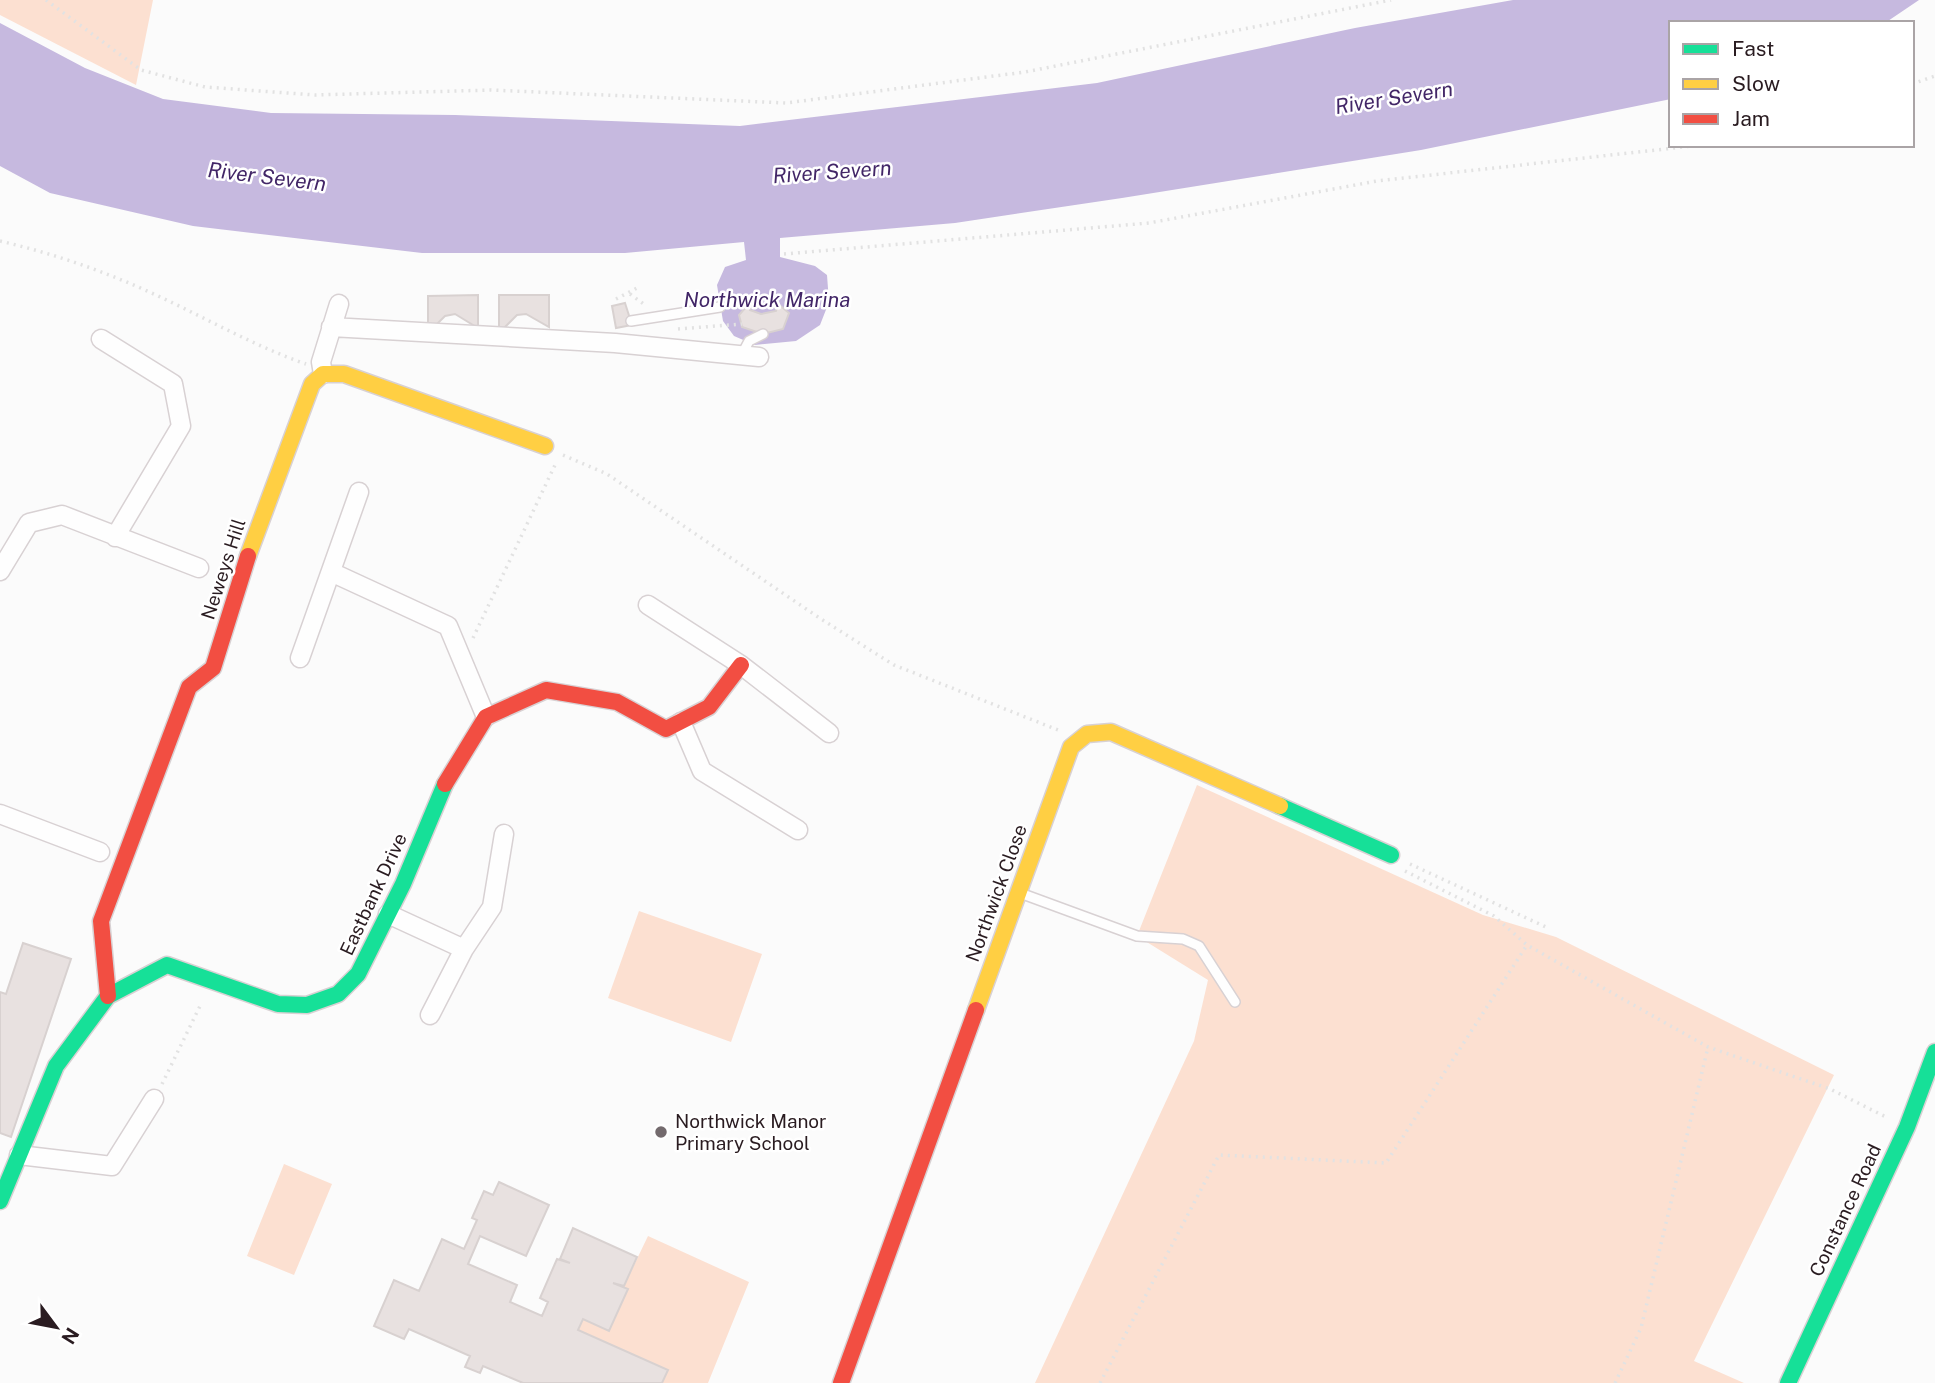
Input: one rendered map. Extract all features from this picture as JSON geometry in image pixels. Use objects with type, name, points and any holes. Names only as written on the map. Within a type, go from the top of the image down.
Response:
[{"type":"street","points":[[339,304],[321,362],[323,373],[344,374],[545,446]]},
{"type":"street","points":[[331,327],[615,343],[750,357]]},
{"type":"street","points":[[101,339],[173,384],[181,426],[115,537]]},
{"type":"street","name":"Neweys Hill","points":[[108,996],[101,921],[105,908],[189,687],[214,668],[262,514],[312,384],[323,373]]},
{"type":"street","points":[[300,658],[359,492]]},
{"type":"street","points":[[0,571],[29,523],[62,515],[200,568]]},
{"type":"street","points":[[331,572],[449,626],[486,717],[545,690],[617,702],[666,729],[709,707],[741,665]]},
{"type":"street","points":[[648,605],[741,665],[829,733]]},
{"type":"street","name":"Eastbank Drive","points":[[0,1202],[4,1173],[19,1155],[56,1066],[108,996],[167,965],[278,1004],[307,1005],[338,994],[358,974],[388,914],[448,776],[486,717]]},
{"type":"street","points":[[681,722],[702,771],[797,830]]},
{"type":"street","points":[[1087,734],[1111,732],[1391,855]]},
{"type":"street","name":"Northwick Close","points":[[841,1383],[1071,747],[1087,734]]},
{"type":"street","points":[[0,814],[100,852]]},
{"type":"street","points":[[430,1015],[464,949],[492,906],[504,834]]},
{"type":"street","points":[[388,914],[464,949]]},
{"type":"street","name":"Constance Road","points":[[1787,1383],[1907,1127],[1935,1052]]},
{"type":"street","points":[[19,1155],[112,1166],[154,1099]]},
{"type":"lane","points":[[631,321],[720,306]]},
{"type":"lane","points":[[750,357],[749,341],[763,334]]},
{"type":"lane","points":[[1018,892],[1138,936],[1183,939],[1199,946],[1234,1002]]},
{"type":"path","points":[[47,0],[141,70],[205,87],[315,95],[491,90],[786,103],[1026,72],[1391,0]]},
{"type":"path","points":[[1914,83],[1935,76]]},
{"type":"path","points":[[784,254],[1149,223],[1377,181],[1683,147]]},
{"type":"path","points":[[0,241],[57,254],[157,295],[268,351],[314,367],[323,373]]},
{"type":"path","points":[[616,299],[639,287]]},
{"type":"path","points":[[460,653],[472,641],[560,453],[607,474],[821,619],[894,665],[1048,729],[1087,734]]},
{"type":"path","points":[[1391,855],[1548,928]]},
{"type":"path","points":[[1100,1383],[1219,1155],[1386,1163],[1527,945],[1708,1047],[1830,1089],[1907,1127]]},
{"type":"path","points":[[154,1099],[201,1004]]},
{"type":"path","points":[[1615,1383],[1641,1328],[1708,1047]]},
{"type":"shaded area","points":[[0,0],[153,0],[136,85],[0,15]]},
{"type":"shaded area","points":[[1197,785],[1483,915],[1556,937],[1834,1075],[1694,1361],[1744,1383],[1035,1383],[1194,1041],[1208,980],[1137,936]]},
{"type":"shaded area","points":[[639,911],[762,954],[731,1042],[608,998]]},
{"type":"shaded area","points":[[284,1164],[332,1184],[294,1275],[247,1256]]},
{"type":"shaded area","points":[[648,1236],[749,1282],[708,1383],[662,1383],[667,1370],[578,1332],[583,1319],[609,1330],[628,1290],[624,1286]]},
{"type":"water","points":[[1513,0],[1919,0],[1888,21],[1669,21],[1669,99],[1421,150],[1122,198],[955,223],[780,238],[780,257],[815,266],[827,275],[829,302],[820,325],[796,341],[755,345],[734,336],[723,321],[717,285],[725,267],[746,260],[744,242],[625,253],[422,253],[193,226],[50,193],[0,166],[0,23],[85,68],[163,99],[271,113],[455,115],[740,126],[1097,83],[1355,28]]},
{"type":"building","points":[[478,295],[478,328],[455,314],[445,316],[433,328],[428,328],[428,296]]},
{"type":"building","points":[[499,295],[549,295],[549,327],[526,314],[517,315],[504,328],[499,328]]},
{"type":"building","points":[[625,303],[632,325],[616,328],[612,306]]},
{"type":"building","points":[[778,304],[789,313],[783,329],[763,334],[742,327],[739,315],[746,307],[751,305],[750,310],[761,314],[776,311]]},
{"type":"building","points":[[23,943],[71,959],[11,1137],[0,1133],[0,992],[6,994]]},
{"type":"building","points":[[499,1182],[549,1205],[526,1256],[480,1236],[468,1264],[517,1285],[510,1302],[542,1316],[548,1302],[540,1298],[557,1259],[570,1263],[560,1259],[573,1228],[637,1257],[624,1286],[613,1283],[628,1289],[609,1331],[583,1319],[578,1330],[668,1370],[662,1383],[523,1383],[483,1366],[480,1373],[465,1367],[470,1356],[409,1329],[404,1339],[374,1326],[394,1280],[419,1291],[442,1239],[464,1249],[477,1220],[472,1218],[484,1191],[493,1195]]},
{"type":"traffic: fast","points":[[0,1201],[56,1066],[108,996],[167,965],[278,1004],[307,1005],[338,994],[358,974],[403,884],[445,784]]},
{"type":"traffic: fast","points":[[1280,806],[1391,855]]},
{"type":"traffic: fast","points":[[1788,1383],[1907,1127],[1935,1052]]},
{"type":"traffic: slow","points":[[248,556],[312,384],[323,374],[344,374],[545,446]]},
{"type":"traffic: slow","points":[[976,1010],[1071,747],[1087,734],[1111,732],[1280,806]]},
{"type":"traffic: jam","points":[[108,996],[101,921],[189,687],[213,668],[248,556]]},
{"type":"traffic: jam","points":[[445,784],[486,717],[546,690],[617,702],[666,729],[709,707],[741,665]]},
{"type":"traffic: jam","points":[[841,1383],[976,1010]]},
{"type":"place","name":"Northwick Manor Primary School","points":[[661,1132]]},
{"type":"water label","name":"River Severn","points":[[1394,98]]},
{"type":"water label","name":"River Severn","points":[[832,172]]},
{"type":"water label","name":"River Severn","points":[[267,177]]},
{"type":"water label","name":"Northwick Marina","points":[[767,300]]}]
